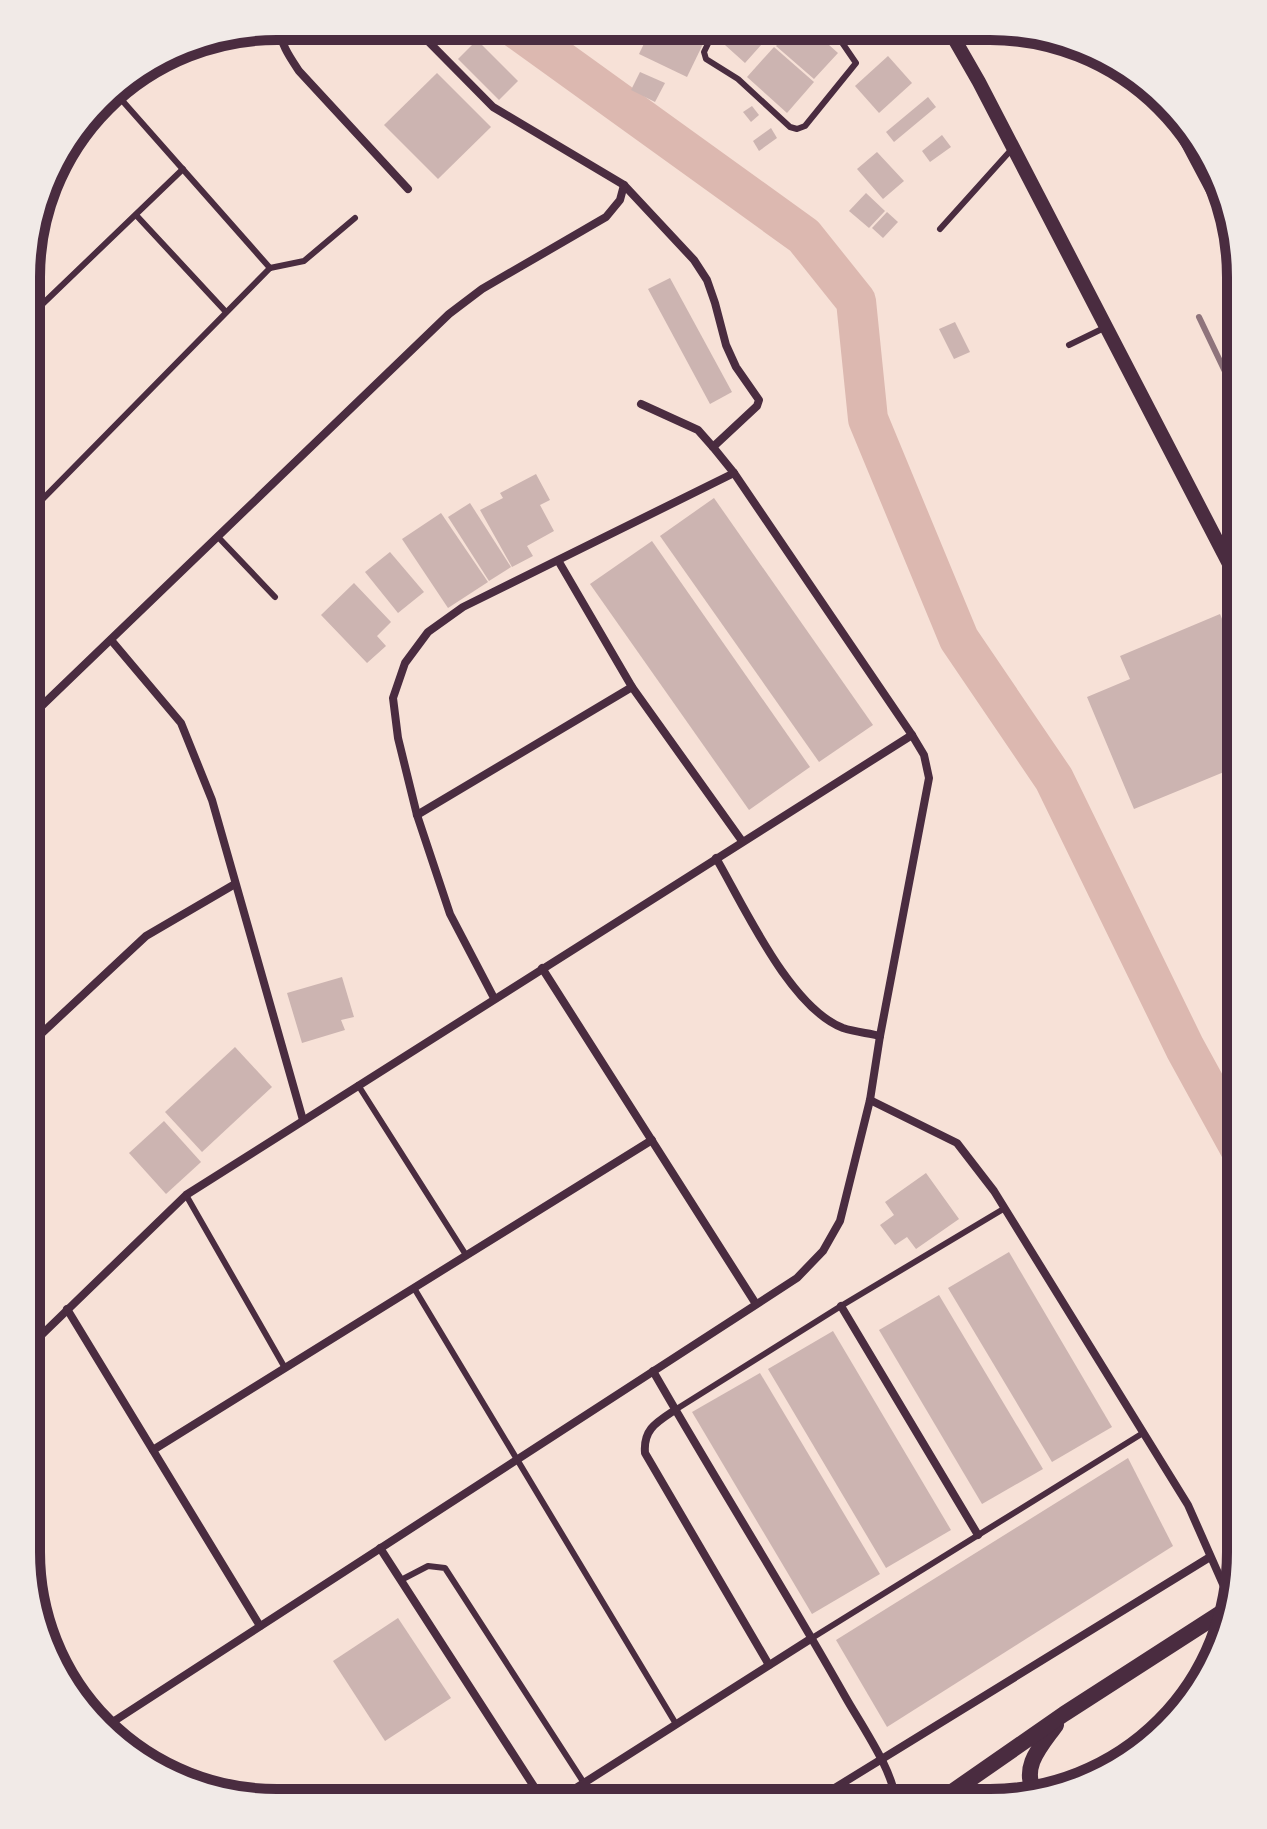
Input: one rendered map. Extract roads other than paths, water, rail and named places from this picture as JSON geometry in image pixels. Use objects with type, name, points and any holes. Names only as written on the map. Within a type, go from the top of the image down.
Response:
[{"type":"main road","points":[[958,1789],[1064,1714],[1217,1615]]},
{"type":"main road","points":[[1032,1785],[1028,1776],[1030,1765],[1064,1714]]},
{"type":"street","points":[[280,40],[299,71],[408,189]]},
{"type":"street","points":[[427,40],[493,107],[624,185],[694,260],[707,280],[726,345],[736,367],[759,400],[757,406],[713,447]]},
{"type":"street","points":[[955,40],[1014,147],[1227,559]]},
{"type":"street","points":[[40,708],[449,314],[482,289],[606,217],[620,200],[624,185]]},
{"type":"street","points":[[113,1722],[797,1278],[823,1251],[840,1221],[870,1100],[929,778],[924,755],[734,473],[698,430],[641,404]]},
{"type":"street","points":[[494,998],[450,914],[417,815],[398,738],[393,698],[405,663],[428,632],[463,607],[734,473]]},
{"type":"street","points":[[559,562],[632,687],[742,841]]},
{"type":"street","points":[[111,640],[181,723],[212,800],[303,1120]]},
{"type":"street","points":[[417,815],[632,687]]},
{"type":"street","points":[[40,1336],[186,1195],[912,735]]},
{"type":"street","points":[[716,858],[789,983],[814,1010],[843,1028],[880,1036]]},
{"type":"street","points":[[40,1035],[146,936],[235,884]]},
{"type":"street","points":[[542,968],[756,1304]]},
{"type":"street","points":[[870,1100],[957,1143],[1005,1208],[1188,1505],[1224,1586]]},
{"type":"street","points":[[153,1450],[652,1140]]},
{"type":"street","points":[[841,1306],[978,1535]]},
{"type":"street","points":[[67,1309],[260,1626]]},
{"type":"street","points":[[653,1371],[812,1638],[881,1759],[894,1789]]},
{"type":"street","points":[[675,1410],[649,1428],[644,1442],[645,1453],[769,1665]]},
{"type":"street","points":[[380,1548],[536,1789]]},
{"type":"street","points":[[833,1789],[1210,1557]]},
{"type":"street","points":[[575,1789],[812,1638]]},
{"type":"lane","points":[[710,40],[704,52],[706,59],[738,79],[790,127],[797,129],[805,126],[856,63],[840,40]]},
{"type":"lane","points":[[121,99],[270,268]]},
{"type":"lane","points":[[1180,137],[1214,201]]},
{"type":"lane","points":[[940,229],[1014,147]]},
{"type":"lane","points":[[40,307],[183,169]]},
{"type":"lane","points":[[136,215],[226,312]]},
{"type":"lane","points":[[40,502],[270,268],[304,261],[355,218]]},
{"type":"lane","points":[[1069,345],[1107,326]]},
{"type":"lane","points":[[219,538],[275,597]]},
{"type":"lane","points":[[358,1085],[466,1255]]},
{"type":"lane","points":[[186,1195],[285,1368]]},
{"type":"lane","points":[[675,1410],[1005,1208]]},
{"type":"lane","points":[[414,1288],[676,1724]]},
{"type":"lane","points":[[812,1638],[1143,1433]]},
{"type":"lane","points":[[401,1580],[428,1566],[445,1568],[584,1783]]},
{"type":"waterway","points":[[532,40],[804,236],[856,301],[868,419],[959,639],[1054,779],[1185,1048],[1226,1123]]},
{"type":"railway","points":[[1199,317],[1227,376]]}]
